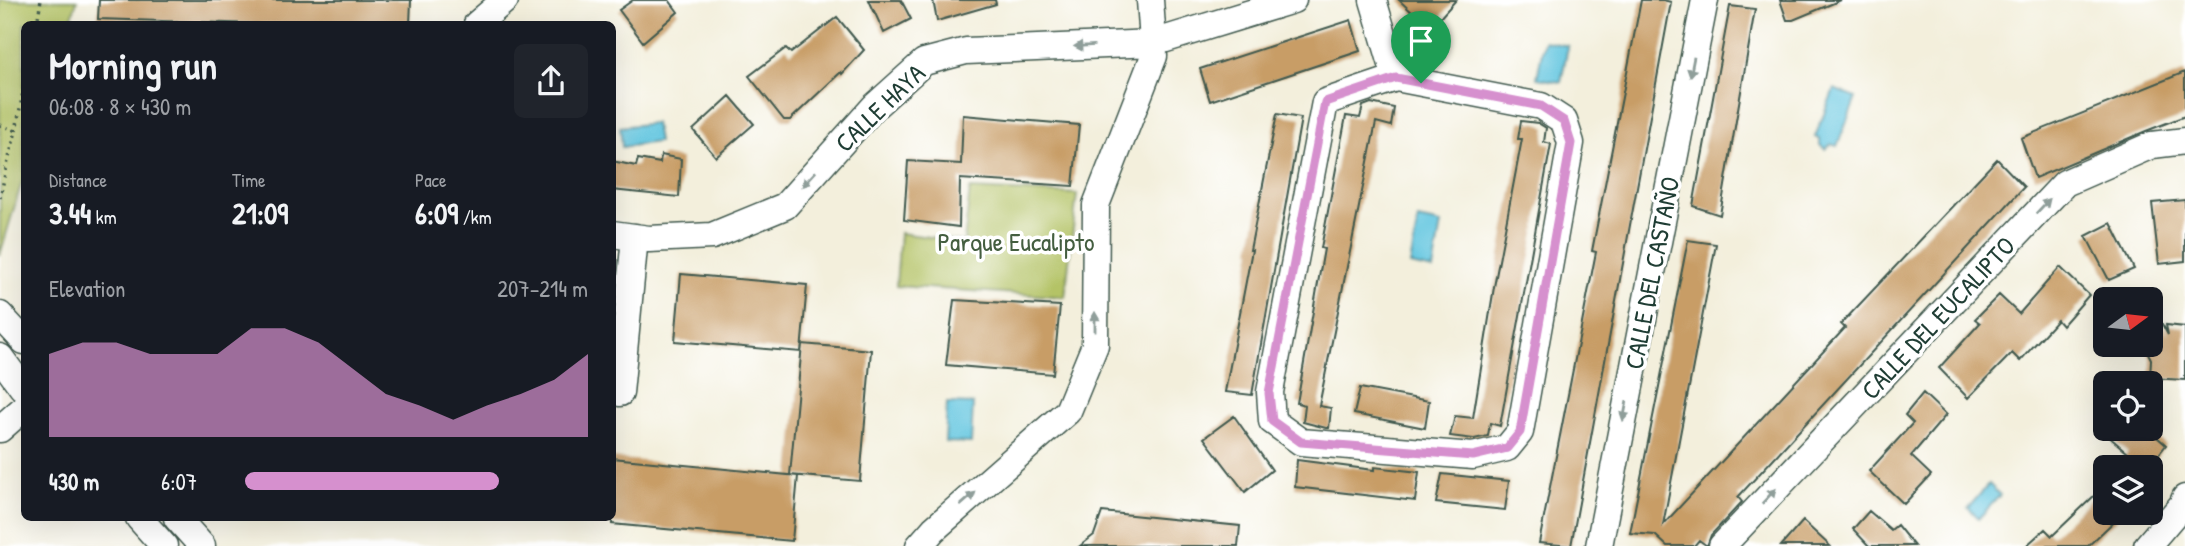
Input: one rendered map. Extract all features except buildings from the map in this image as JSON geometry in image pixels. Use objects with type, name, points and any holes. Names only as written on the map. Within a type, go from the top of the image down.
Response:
[{"type":"street","points":[[480,21],[505,0]]},
{"type":"street","points":[[919,546],[934,528],[1068,411],[1095,345],[1096,205],[1154,56],[1150,0]]},
{"type":"street","name":"CALLE HAYA","points":[[620,393],[624,236],[649,239],[712,236],[785,206],[874,107],[924,62],[966,51],[1153,43],[1293,0]]},
{"type":"street","points":[[1373,0],[1396,78]]},
{"type":"street","name":"CALLE DEL CASTAÑO","points":[[1599,546],[1705,0]]},
{"type":"street","points":[[1396,78],[1541,106],[1564,121],[1571,143],[1520,432],[1507,448],[1473,456],[1301,442],[1272,421],[1269,393],[1325,102],[1396,78]]},
{"type":"street","name":"CALLE DEL EUCALIPTO","points":[[1722,546],[2065,183],[2152,145],[2185,141]]},
{"type":"street","points":[[0,315],[21,338]]},
{"type":"street","points":[[0,357],[21,389]]},
{"type":"street","points":[[0,429],[21,398]]},
{"type":"street","points":[[2147,546],[2185,498]]},
{"type":"street","points":[[142,521],[164,546]]},
{"type":"street","points":[[180,521],[202,546]]},
{"type":"path","points":[[37,21],[40,2]]},
{"type":"path","points":[[0,198],[21,103]]},
{"type":"path","points":[[0,125],[16,131]]},
{"type":"path","points":[[0,170],[6,169]]},
{"type":"green space","points":[[0,0],[77,0],[71,21],[21,21],[21,185],[0,255]]},
{"type":"green space","name":"Parque Eucalipto","points":[[970,189],[1077,194],[1065,297],[896,286],[900,233],[964,242]]},
{"type":"water","points":[[1544,41],[1568,46],[1561,82],[1537,78]]},
{"type":"water","points":[[1834,89],[1856,98],[1837,146],[1831,144],[1825,149],[1820,145],[1820,139],[1815,137]]},
{"type":"water","points":[[655,123],[658,142],[622,147],[620,127]]},
{"type":"water","points":[[1418,219],[1441,224],[1433,270],[1410,265]]},
{"type":"water","points":[[947,403],[973,404],[971,443],[945,442]]},
{"type":"water","points":[[1989,484],[2000,495],[1979,518],[1968,508]]},
{"type":"route","points":[[1396,78],[1421,83],[1541,106],[1564,121],[1571,143],[1520,432],[1507,448],[1473,456],[1301,442],[1272,421],[1269,393],[1325,102],[1396,78]]}]
